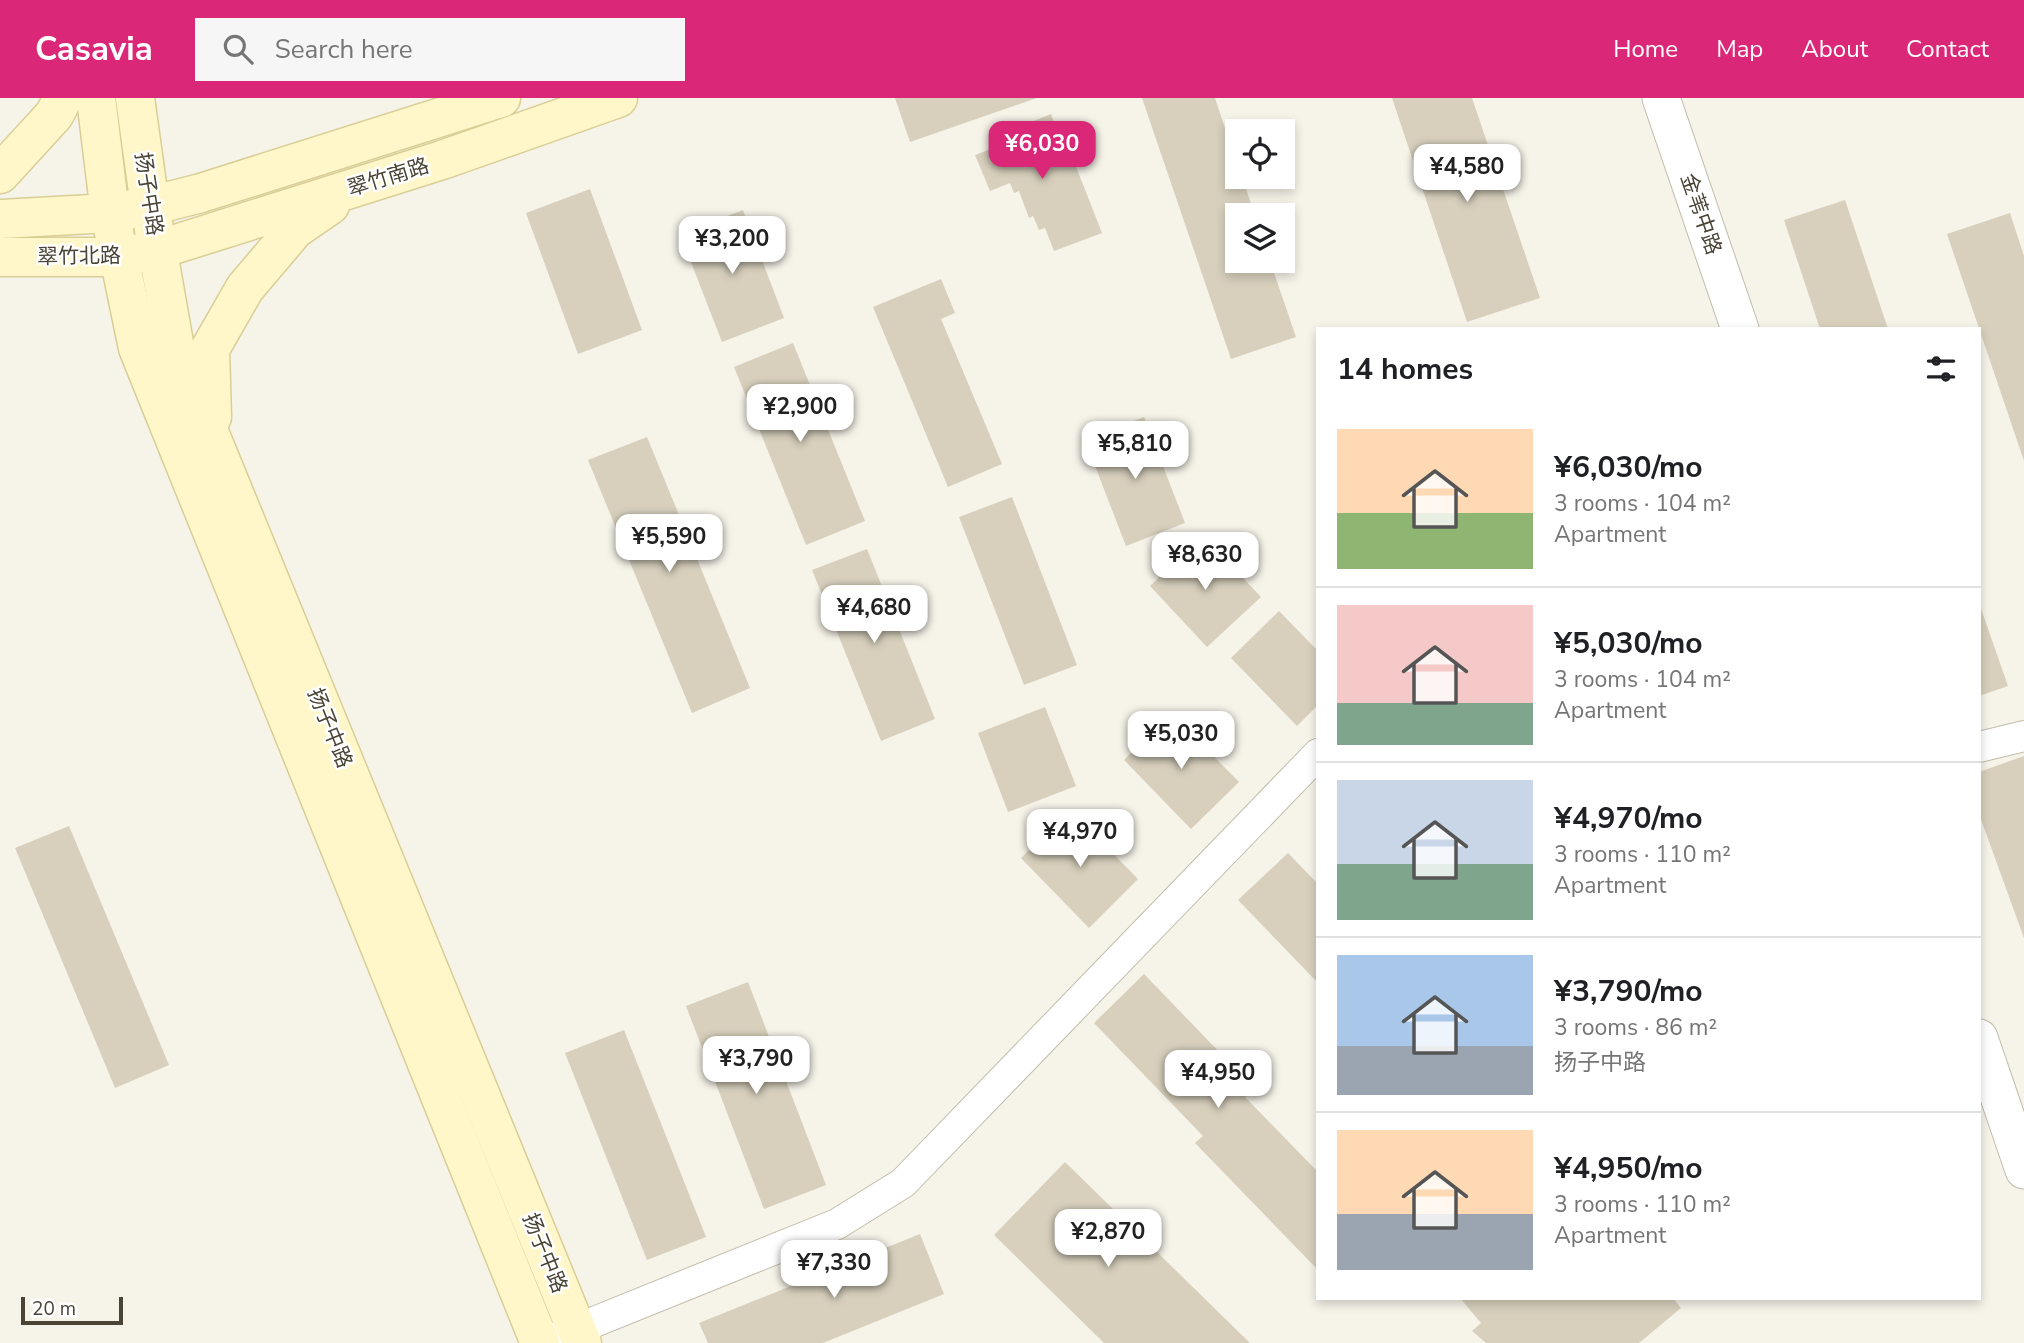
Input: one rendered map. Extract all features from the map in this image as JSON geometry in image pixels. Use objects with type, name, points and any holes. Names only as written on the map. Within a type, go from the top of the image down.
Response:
[{"type":"main road","points":[[0,174],[54,115],[63,98]]},
{"type":"main road","name":"扬子中路","points":[[96,98],[110,213],[138,348],[541,1343]]},
{"type":"main road","name":"扬子中路","points":[[135,98],[149,206],[175,349],[579,1336]]},
{"type":"main road","name":"翠竹南路","points":[[149,206],[201,193],[501,98]]},
{"type":"main road","name":"翠竹南路","points":[[157,250],[442,160],[618,98]]},
{"type":"main road","points":[[212,440],[210,349],[246,288],[295,229],[357,186]]},
{"type":"main road","name":"翠竹北路","points":[[0,219],[110,213],[149,206]]},
{"type":"main road","name":"翠竹北路","points":[[0,257],[119,257],[157,250]]},
{"type":"street","name":"金苇中路","points":[[1661,98],[1739,327]]},
{"type":"street","points":[[1981,747],[2024,736]]},
{"type":"street","points":[[541,1343],[579,1336],[837,1224],[903,1183],[1316,756]]},
{"type":"street","points":[[1981,1044],[2024,1170]]},
{"type":"building","points":[[895,98],[1037,98],[910,142]]},
{"type":"building","points":[[1142,98],[1215,98],[1225,128],[1225,189],[1246,189],[1251,203],[1225,203],[1225,273],[1274,273],[1296,337],[1231,359]]},
{"type":"building","points":[[1392,98],[1472,98],[1540,298],[1467,322]]},
{"type":"building","points":[[1051,114],[1071,166],[1075,164],[1102,233],[1054,251],[1045,228],[1039,230],[1033,216],[1029,218],[1019,191],[1014,193],[1010,183],[990,191],[975,155],[996,147],[993,137]]},
{"type":"building","points":[[590,189],[642,330],[578,354],[526,213]]},
{"type":"building","points":[[1845,200],[1887,327],[1819,327],[1784,220]]},
{"type":"building","points":[[743,210],[784,318],[722,342],[680,234]]},
{"type":"building","points":[[2010,213],[2024,256],[2024,461],[1981,334],[1981,327],[1979,327],[1947,234]]},
{"type":"building","points":[[941,279],[955,313],[941,319],[1002,464],[948,487],[873,307]]},
{"type":"building","points":[[793,343],[865,521],[806,545],[734,367]]},
{"type":"building","points":[[1144,417],[1185,523],[1126,546],[1085,440]]},
{"type":"building","points":[[647,437],[750,688],[692,713],[588,460]]},
{"type":"building","points":[[1012,497],[1077,665],[1024,685],[959,517]]},
{"type":"building","points":[[1203,536],[1261,597],[1207,647],[1150,586]]},
{"type":"building","points":[[867,549],[935,719],[881,741],[812,570]]},
{"type":"building","points":[[1981,609],[2008,686],[1981,695]]},
{"type":"building","points":[[1279,611],[1316,649],[1316,707],[1297,726],[1231,658]]},
{"type":"building","points":[[1045,707],[1076,786],[1008,812],[978,733]]},
{"type":"building","points":[[1171,713],[1239,782],[1191,829],[1124,760]]},
{"type":"building","points":[[2024,756],[2024,938],[1981,820],[1981,771]]},
{"type":"building","points":[[1070,810],[1138,879],[1089,928],[1021,858]]},
{"type":"building","points":[[69,826],[169,1065],[115,1088],[15,848]]},
{"type":"building","points":[[1288,853],[1316,882],[1316,981],[1238,900]]},
{"type":"building","points":[[1144,974],[1254,1088],[1245,1097],[1316,1170],[1316,1268],[1195,1143],[1203,1136],[1094,1023]]},
{"type":"building","points":[[748,982],[826,1185],[764,1209],[686,1006]]},
{"type":"building","points":[[624,1030],[706,1237],[647,1260],[565,1053]]},
{"type":"building","points":[[1065,1162],[1250,1343],[1104,1343],[994,1235]]},
{"type":"building","points":[[920,1234],[944,1294],[823,1343],[708,1343],[699,1323]]},
{"type":"building","points":[[1462,1300],[1675,1300],[1681,1308],[1639,1343],[1486,1343],[1472,1331],[1481,1323]]}]
